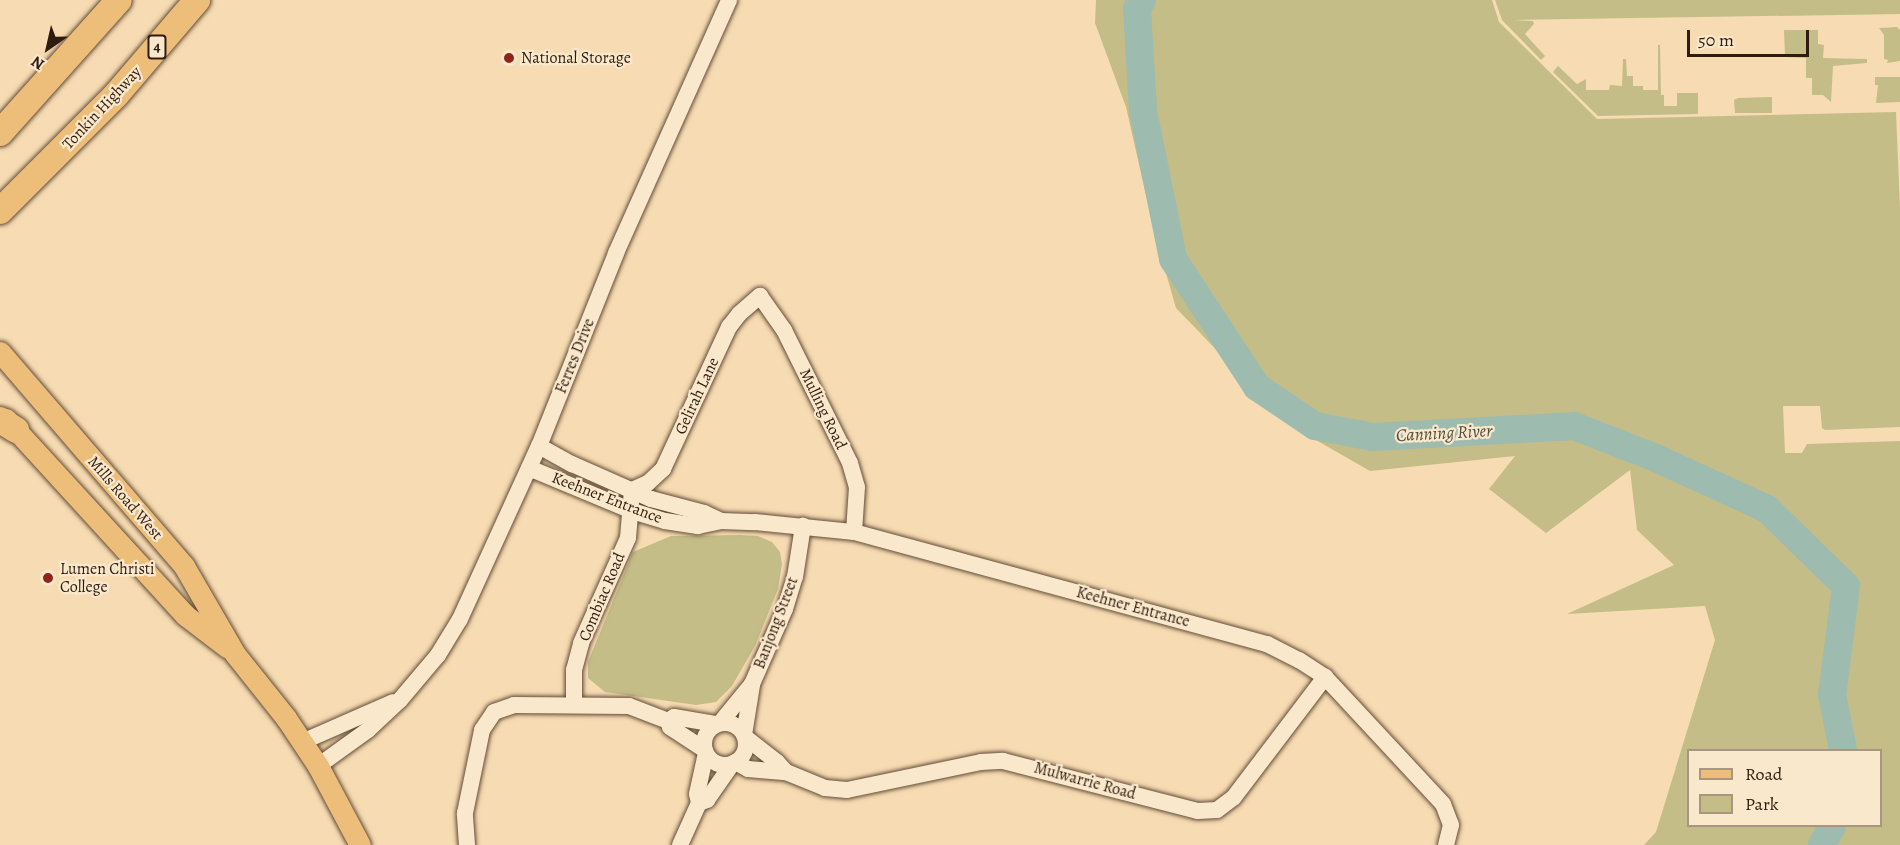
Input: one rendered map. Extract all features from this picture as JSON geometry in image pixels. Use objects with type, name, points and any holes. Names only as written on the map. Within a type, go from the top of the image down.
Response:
[{"type":"highway","points":[[0,133],[119,0]]},
{"type":"highway","name":"Tonkin Highway","points":[[0,211],[116,95],[198,0]]},
{"type":"highway","points":[[0,225],[36,177]]},
{"type":"main road","name":"Mills Road West","points":[[0,352],[184,566],[235,654],[318,766],[360,845]]},
{"type":"main road","name":"Mills Road West","points":[[5,421],[185,615],[235,654]]},
{"type":"street","name":"Ferres Drive","points":[[318,766],[368,730],[400,699],[438,655],[460,619],[539,446],[616,254],[729,0]]},
{"type":"street","name":"Gelirah Lane","points":[[632,490],[648,483],[663,469],[729,327],[739,314],[760,296]]},
{"type":"street","name":"Mulling Road","points":[[760,296],[784,330],[850,463],[857,488],[855,532]]},
{"type":"street","name":"Keehner Entrance","points":[[539,446],[572,464],[632,490],[669,505],[704,513],[721,521]]},
{"type":"street","name":"Keehner Entrance","points":[[529,468],[632,511],[684,525],[698,526],[721,521],[855,532],[1251,638],[1283,651],[1325,677],[1443,804],[1451,825],[1446,845]]},
{"type":"street","name":"Combiac Road","points":[[574,705],[574,670],[581,643],[628,538],[632,490]]},
{"type":"street","name":"Banjong Street","points":[[745,736],[752,684],[785,609],[795,577],[803,526]]},
{"type":"street","name":"Mulwarrie Road","points":[[734,763],[748,769],[786,772],[814,785],[847,790],[981,762],[1003,760],[1198,811],[1217,810],[1234,797],[1325,677]]},
{"type":"street","name":"Banjong Street","points":[[718,724],[752,684]]},
{"type":"street","name":"Ferres Drive","points":[[302,742],[359,715],[400,699]]},
{"type":"street","points":[[467,845],[465,813],[482,730],[490,716],[500,709],[514,705],[629,706],[668,720],[674,717],[718,724],[734,724],[745,736],[746,749],[707,800],[699,802]]},
{"type":"street","points":[[668,720],[670,727],[706,752],[715,762],[734,763]]},
{"type":"street","points":[[680,845],[699,802],[697,794],[706,752],[706,735],[718,724]]},
{"type":"street","name":"Mulwarrie Road","points":[[745,736],[786,772]]},
{"type":"green space","points":[[1096,0],[1492,0],[1499,22],[1597,119],[1896,112],[1900,208],[1900,427],[1825,430],[1822,428],[1820,406],[1783,406],[1785,453],[1802,453],[1807,444],[1900,441],[1900,845],[1644,845],[1656,832],[1715,640],[1705,606],[1567,614],[1674,565],[1637,530],[1630,470],[1546,533],[1489,489],[1515,456],[1370,471],[1288,424],[1176,308],[1155,235],[1126,107],[1095,23]]},
{"type":"green space","points":[[1495,0],[1900,0],[1900,14],[1514,20],[1533,21],[1534,24],[1525,34],[1545,56],[1541,60],[1502,20]]},
{"type":"green space","points":[[1897,27],[1900,30],[1900,61],[1887,63],[1888,60],[1884,59],[1884,35],[1879,28]]},
{"type":"green space","points":[[1784,30],[1818,30],[1818,44],[1824,45],[1823,58],[1867,59],[1867,63],[1833,66],[1831,102],[1823,95],[1812,95],[1812,78],[1806,78],[1806,58],[1785,57]]},
{"type":"green space","points":[[1658,45],[1660,45],[1661,95],[1664,95],[1664,106],[1677,106],[1677,93],[1698,93],[1698,114],[1598,116],[1553,72],[1558,66],[1577,84],[1586,79],[1586,90],[1609,90],[1610,85],[1622,86],[1623,59],[1626,59],[1627,76],[1633,76],[1633,86],[1643,86],[1643,90],[1658,90]]},
{"type":"green space","points":[[1875,77],[1900,77],[1900,102],[1876,103],[1878,85],[1875,85]]},
{"type":"green space","points":[[1772,97],[1772,113],[1735,113],[1734,100],[1738,98]]},
{"type":"green space","points":[[671,536],[758,536],[772,542],[780,552],[782,564],[778,589],[755,646],[732,686],[716,702],[696,705],[605,692],[588,678],[588,662],[633,552]]},
{"type":"waterway","name":"Canning River","points":[[1142,0],[1137,9],[1143,111],[1173,259],[1257,387],[1315,426],[1373,437],[1574,426],[1658,459],[1767,509],[1846,586],[1832,695],[1843,749]]},
{"type":"waterway","name":"Canning River","points":[[1822,845],[1831,827]]},
{"type":"place","name":"National Storage","points":[[509,58]]},
{"type":"place","name":"Lumen Christi College","points":[[48,578]]}]
